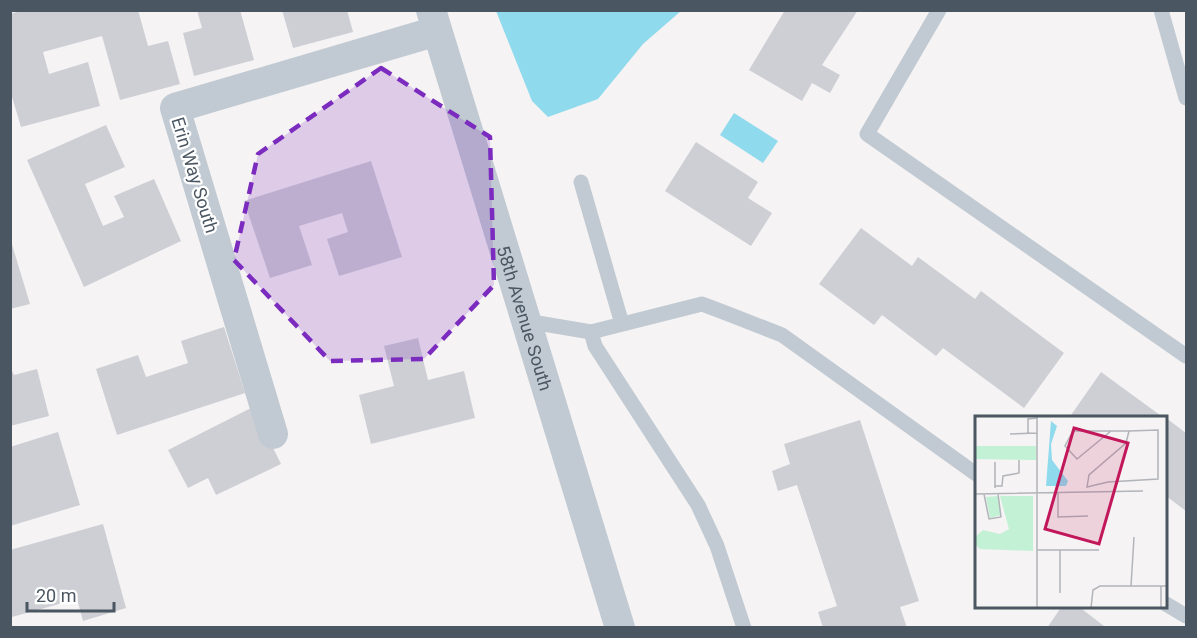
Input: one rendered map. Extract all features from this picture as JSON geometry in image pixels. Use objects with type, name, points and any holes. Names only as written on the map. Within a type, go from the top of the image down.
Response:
[{"type":"street","name":"58th Avenue South","points":[[434,21],[620,627]]},
{"type":"street","name":"Erin Way South","points":[[273,434],[176,108],[434,21]]},
{"type":"lane","points":[[939,10],[867,134],[1186,356]]},
{"type":"lane","points":[[1161,10],[1186,98]]},
{"type":"lane","points":[[581,182],[622,324]]},
{"type":"lane","points":[[526,321],[591,332],[702,304],[782,335],[975,473]]},
{"type":"lane","points":[[591,332],[595,346],[698,505],[717,546],[744,627]]},
{"type":"lane","points":[[1167,605],[1186,616]]},
{"type":"highlighted area","points":[[381,68],[490,137],[494,285],[424,359],[330,361],[234,260],[258,154]]},
{"type":"water","points":[[496,11],[681,11],[643,44],[598,99],[548,117],[532,101]]},
{"type":"water","points":[[734,113],[778,141],[763,163],[720,135]]},
{"type":"building","points":[[24,10],[138,10],[148,46],[168,41],[180,84],[120,100],[102,36],[43,52],[49,74],[88,62],[100,106],[21,127],[10,90],[10,14]]},
{"type":"building","points":[[197,10],[240,10],[254,60],[194,76],[183,33],[202,28]]},
{"type":"building","points":[[282,10],[347,10],[353,32],[293,48]]},
{"type":"building","points":[[785,10],[858,10],[822,65],[840,75],[830,93],[812,83],[802,101],[749,70]]},
{"type":"building","points":[[106,125],[125,167],[85,184],[103,226],[124,217],[114,196],[154,179],[181,241],[84,287],[27,160]]},
{"type":"building","points":[[696,142],[758,182],[748,198],[772,213],[751,246],[665,191]]},
{"type":"building","points":[[371,161],[402,257],[339,276],[327,239],[348,232],[342,213],[299,226],[312,265],[270,278],[244,201]]},
{"type":"building","points":[[861,228],[912,266],[918,257],[975,299],[981,291],[1064,353],[1024,408],[943,348],[936,356],[882,315],[874,325],[819,284]]},
{"type":"building","points":[[10,238],[30,304],[10,309]]},
{"type":"building","points":[[224,327],[245,393],[117,435],[96,369],[138,355],[146,377],[188,363],[181,341]]},
{"type":"building","points":[[418,338],[428,380],[464,371],[475,418],[371,444],[359,395],[394,386],[384,346]]},
{"type":"building","points":[[10,367],[14,375],[37,369],[49,416],[10,426]]},
{"type":"building","points":[[1101,372],[1161,416],[1070,416]]},
{"type":"building","points":[[253,407],[281,464],[216,495],[208,478],[188,488],[168,450]]},
{"type":"building","points":[[1167,419],[1186,433],[1186,511],[1167,497]]},
{"type":"building","points":[[860,420],[919,601],[900,607],[907,628],[844,628],[843,626],[823,628],[818,612],[837,606],[797,485],[778,491],[772,471],[790,464],[784,444]]},
{"type":"building","points":[[58,432],[80,505],[10,526],[10,447]]},
{"type":"building","points":[[103,524],[126,608],[83,621],[77,599],[12,617],[10,550]]},
{"type":"building","points":[[1061,608],[1081,608],[1104,626],[1103,628],[1047,628]]}]
